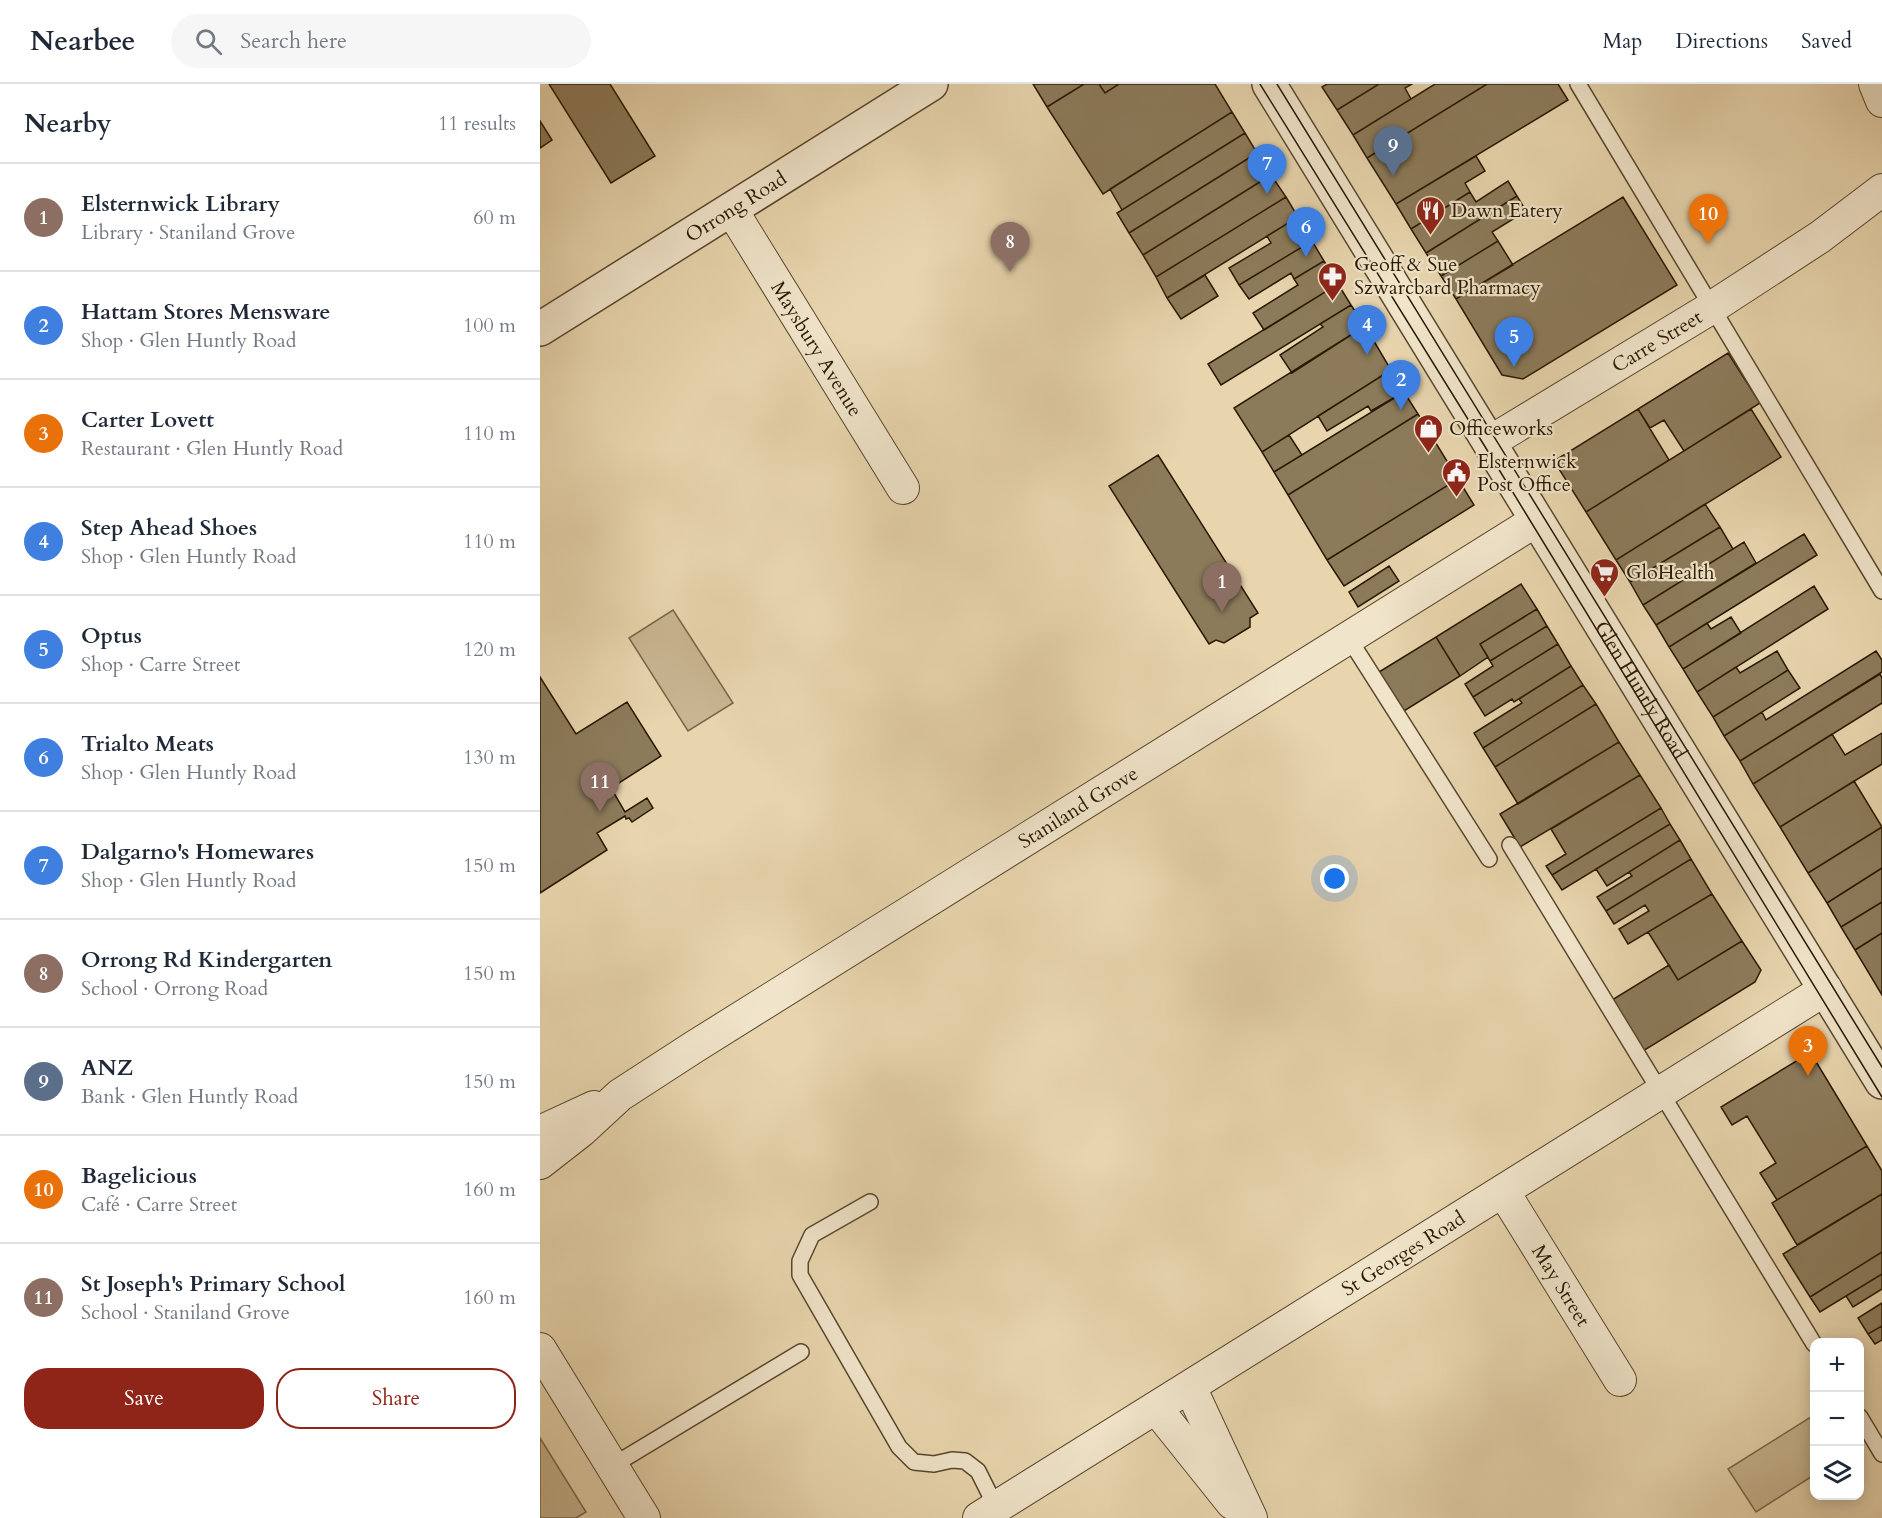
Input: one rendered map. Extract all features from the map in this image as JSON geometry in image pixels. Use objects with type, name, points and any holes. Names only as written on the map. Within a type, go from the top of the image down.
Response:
[{"type":"street","name":"Orrong Road","points":[[540,329],[931,84]]},
{"type":"street","name":"Glen Huntly Road","points":[[1269,84],[1882,1082]]},
{"type":"street","points":[[1875,84],[1882,101]]},
{"type":"street","name":"Carre Street","points":[[1490,442],[1711,308],[1820,237],[1882,190]]},
{"type":"street","name":"Maysbury Avenue","points":[[731,209],[903,488]]},
{"type":"street","name":"Carre Street","points":[[1820,237],[1882,215]]},
{"type":"street","name":"Staniland Grove","points":[[540,1163],[581,1131],[621,1095],[693,1047],[1537,520]]},
{"type":"street","name":"St Georges Road","points":[[988,1513],[1826,989]]},
{"type":"street","name":"Staniland Grove","points":[[540,1132],[555,1123],[621,1095]]},
{"type":"street","name":"May Street","points":[[1503,1191],[1620,1380]]},
{"type":"street","points":[[540,1349],[644,1518]]},
{"type":"street","points":[[1190,1387],[1251,1518]]},
{"type":"street","points":[[1156,1408],[1244,1518]]},
{"type":"lane","points":[[1578,84],[1882,591]]},
{"type":"lane","points":[[1348,637],[1489,859]]},
{"type":"lane","points":[[1510,845],[1811,1338]]},
{"type":"lane","points":[[870,1202],[812,1235],[800,1261],[800,1275],[899,1447],[914,1462],[934,1464],[952,1460],[965,1461],[978,1471],[988,1513]]},
{"type":"lane","points":[[612,1466],[801,1352]]},
{"type":"lane","points":[[1864,1424],[1882,1454]]},
{"type":"shaded area","points":[[673,610],[733,703],[688,731],[629,638]]},
{"type":"shaded area","points":[[1810,1418],[1810,1478],[1756,1512],[1728,1469]]},
{"type":"shaded area","points":[[540,1438],[586,1512],[576,1518],[540,1518]]},
{"type":"building","points":[[549,84],[610,84],[655,156],[611,183]]},
{"type":"building","points":[[1033,84],[1084,84],[1047,107]]},
{"type":"building","points":[[1084,84],[1099,84],[1105,93],[1119,84],[1215,84],[1232,112],[1103,194],[1047,107]]},
{"type":"building","points":[[1099,84],[1119,84],[1105,93]]},
{"type":"building","points":[[1327,84],[1379,84],[1337,110],[1322,87]]},
{"type":"building","points":[[1379,84],[1412,84],[1405,88],[1411,99],[1353,135],[1337,110]]},
{"type":"building","points":[[1435,84],[1487,84],[1367,158],[1353,135]]},
{"type":"building","points":[[1487,84],[1558,84],[1568,100],[1396,204],[1367,158]]},
{"type":"building","points":[[1232,112],[1245,133],[1122,210],[1110,189]]},
{"type":"building","points":[[540,121],[552,140],[540,148]]},
{"type":"building","points":[[1245,133],[1257,153],[1129,233],[1117,213]]},
{"type":"building","points":[[1257,153],[1271,175],[1143,255],[1129,233]]},
{"type":"building","points":[[1476,156],[1485,171],[1465,183],[1470,192],[1411,229],[1396,204]]},
{"type":"building","points":[[1271,175],[1286,197],[1156,277],[1143,255]]},
{"type":"building","points":[[1508,181],[1517,196],[1426,253],[1411,229],[1470,192],[1476,202]]},
{"type":"building","points":[[1517,196],[1526,211],[1492,232],[1498,241],[1441,276],[1426,253]]},
{"type":"building","points":[[1286,197],[1298,217],[1167,298],[1156,277]]},
{"type":"building","points":[[1623,197],[1677,285],[1523,379],[1502,375],[1456,299]]},
{"type":"building","points":[[1298,217],[1312,241],[1239,285],[1229,268],[1271,243],[1267,236]]},
{"type":"building","points":[[1312,241],[1324,261],[1294,279],[1291,273],[1249,299],[1239,285]]},
{"type":"building","points":[[1498,241],[1513,265],[1456,299],[1441,276]]},
{"type":"building","points":[[1324,261],[1338,284],[1264,330],[1253,313],[1298,285],[1294,279]]},
{"type":"building","points":[[1205,275],[1218,296],[1181,319],[1167,298]]},
{"type":"building","points":[[1338,284],[1351,305],[1221,385],[1208,364]]},
{"type":"building","points":[[1351,305],[1365,326],[1292,373],[1280,355],[1323,327],[1320,324]]},
{"type":"building","points":[[1365,326],[1391,370],[1262,452],[1234,408]]},
{"type":"building","points":[[1728,353],[1760,403],[1684,451],[1664,420],[1650,428],[1638,409]]},
{"type":"building","points":[[1391,370],[1404,392],[1371,411],[1368,406],[1327,431],[1318,416]]},
{"type":"building","points":[[1404,392],[1418,414],[1288,495],[1274,472]]},
{"type":"building","points":[[1638,409],[1669,460],[1586,512],[1554,461]]},
{"type":"building","points":[[1751,409],[1781,457],[1616,560],[1586,512]]},
{"type":"building","points":[[1418,414],[1458,479],[1327,560],[1288,495]]},
{"type":"building","points":[[1289,435],[1302,455],[1274,472],[1262,452]]},
{"type":"building","points":[[1158,455],[1258,613],[1250,618],[1250,627],[1224,643],[1216,640],[1209,644],[1109,486]]},
{"type":"building","points":[[1458,479],[1474,505],[1344,586],[1327,560]]},
{"type":"building","points":[[1705,504],[1720,527],[1630,582],[1616,560]]},
{"type":"building","points":[[1720,527],[1733,549],[1643,605],[1630,582]]},
{"type":"building","points":[[1804,534],[1817,555],[1669,647],[1656,625]]},
{"type":"building","points":[[1744,542],[1756,563],[1656,625],[1643,605]]},
{"type":"building","points":[[1389,566],[1399,581],[1358,607],[1349,592]]},
{"type":"building","points":[[1521,584],[1537,609],[1480,644],[1488,657],[1460,676],[1436,637]]},
{"type":"building","points":[[1814,586],[1828,609],[1697,692],[1683,669]]},
{"type":"building","points":[[1537,609],[1547,626],[1490,661],[1480,644]]},
{"type":"building","points":[[1731,617],[1741,633],[1683,669],[1669,647],[1707,623],[1711,629]]},
{"type":"building","points":[[1547,626],[1558,644],[1473,697],[1465,684],[1493,666],[1490,661]]},
{"type":"building","points":[[1436,637],[1460,676],[1404,711],[1379,672]]},
{"type":"building","points":[[1558,644],[1571,666],[1514,702],[1512,699],[1485,716],[1473,697]]},
{"type":"building","points":[[1777,651],[1788,670],[1713,717],[1697,692],[1736,667],[1740,673]]},
{"type":"building","points":[[1876,651],[1882,660],[1882,672],[1740,761],[1724,736],[1762,712],[1766,720]]},
{"type":"building","points":[[1571,666],[1583,685],[1483,748],[1474,733],[1522,703],[1519,699]]},
{"type":"building","points":[[1788,670],[1800,688],[1724,736],[1713,717]]},
{"type":"building","points":[[1880,674],[1882,703],[1753,784],[1740,761]]},
{"type":"building","points":[[540,677],[576,734],[627,702],[661,756],[611,788],[625,812],[647,798],[653,808],[632,822],[625,816],[597,833],[607,850],[540,893]]},
{"type":"building","points":[[1583,685],[1596,704],[1495,767],[1483,748]]},
{"type":"building","points":[[1596,704],[1619,742],[1518,804],[1495,767]]},
{"type":"building","points":[[1882,733],[1882,764],[1780,827],[1753,784],[1832,734],[1845,755]]},
{"type":"building","points":[[1619,742],[1640,775],[1520,847],[1500,814]]},
{"type":"building","points":[[1640,775],[1661,808],[1552,875],[1546,866],[1566,854],[1551,829]]},
{"type":"building","points":[[1854,781],[1882,827],[1808,873],[1780,827]]},
{"type":"building","points":[[1661,808],[1670,824],[1562,890],[1552,875]]},
{"type":"building","points":[[1670,824],[1680,840],[1607,886],[1596,869]]},
{"type":"building","points":[[1882,827],[1882,868],[1827,903],[1808,873]]},
{"type":"building","points":[[1680,840],[1691,859],[1606,911],[1597,897],[1632,876],[1629,872]]},
{"type":"building","points":[[1691,859],[1712,894],[1628,944],[1619,929],[1649,911],[1645,905],[1614,924],[1606,911]]},
{"type":"building","points":[[1882,868],[1882,902],[1841,927],[1827,903]]},
{"type":"building","points":[[1712,894],[1742,941],[1678,980],[1648,932]]},
{"type":"building","points":[[1882,902],[1882,933],[1855,950],[1841,927]]},
{"type":"building","points":[[1882,933],[1882,995],[1855,950]]},
{"type":"building","points":[[1742,941],[1761,970],[1755,982],[1643,1051],[1612,1000],[1669,965],[1678,980]]},
{"type":"building","points":[[1803,1057],[1815,1060],[1867,1146],[1777,1200],[1760,1173],[1776,1163],[1747,1116],[1732,1125],[1721,1107]]},
{"type":"building","points":[[1867,1146],[1882,1171],[1882,1194],[1797,1245],[1772,1203]]},
{"type":"building","points":[[1882,1194],[1882,1252],[1810,1297],[1783,1254]]},
{"type":"building","points":[[1882,1252],[1882,1274],[1820,1312],[1810,1297]]},
{"type":"building","points":[[1882,1274],[1882,1289],[1853,1307],[1846,1296]]},
{"type":"building","points":[[1882,1303],[1882,1326],[1868,1334],[1858,1318]]},
{"type":"building","points":[[1882,1326],[1882,1340],[1875,1344],[1868,1334]]},
{"type":"tram line","points":[[1260,84],[1484,445],[1882,1097]]},
{"type":"tram line","points":[[1277,84],[1882,1067]]},
{"type":"place","name":"ANZ","points":[[1393,176]]},
{"type":"place","name":"Dalgarno's Homewares","points":[[1267,194]]},
{"type":"place","name":"Dawn Eatery","points":[[1430,236]]},
{"type":"place","name":"Bagelicious","points":[[1708,244]]},
{"type":"place","name":"Trialto Meats","points":[[1306,257]]},
{"type":"place","name":"Orrong Rd Kindergarten","points":[[1010,272]]},
{"type":"place","name":"Geoff & Sue Szwarcbard Pharmacy","points":[[1333,302]]},
{"type":"place","name":"Step Ahead Shoes","points":[[1367,355]]},
{"type":"place","name":"Optus","points":[[1514,367]]},
{"type":"place","name":"Hattam Stores Mensware","points":[[1401,410]]},
{"type":"place","name":"Officeworks","points":[[1428,454]]},
{"type":"place","name":"Elsternwick Post Office","points":[[1456,498]]},
{"type":"place","name":"GloHealth","points":[[1605,598]]},
{"type":"place","name":"Elsternwick Library","points":[[1222,612]]},
{"type":"place","name":"St Joseph's Primary School","points":[[600,812]]},
{"type":"place","name":"Carter Lovett","points":[[1808,1076]]}]
